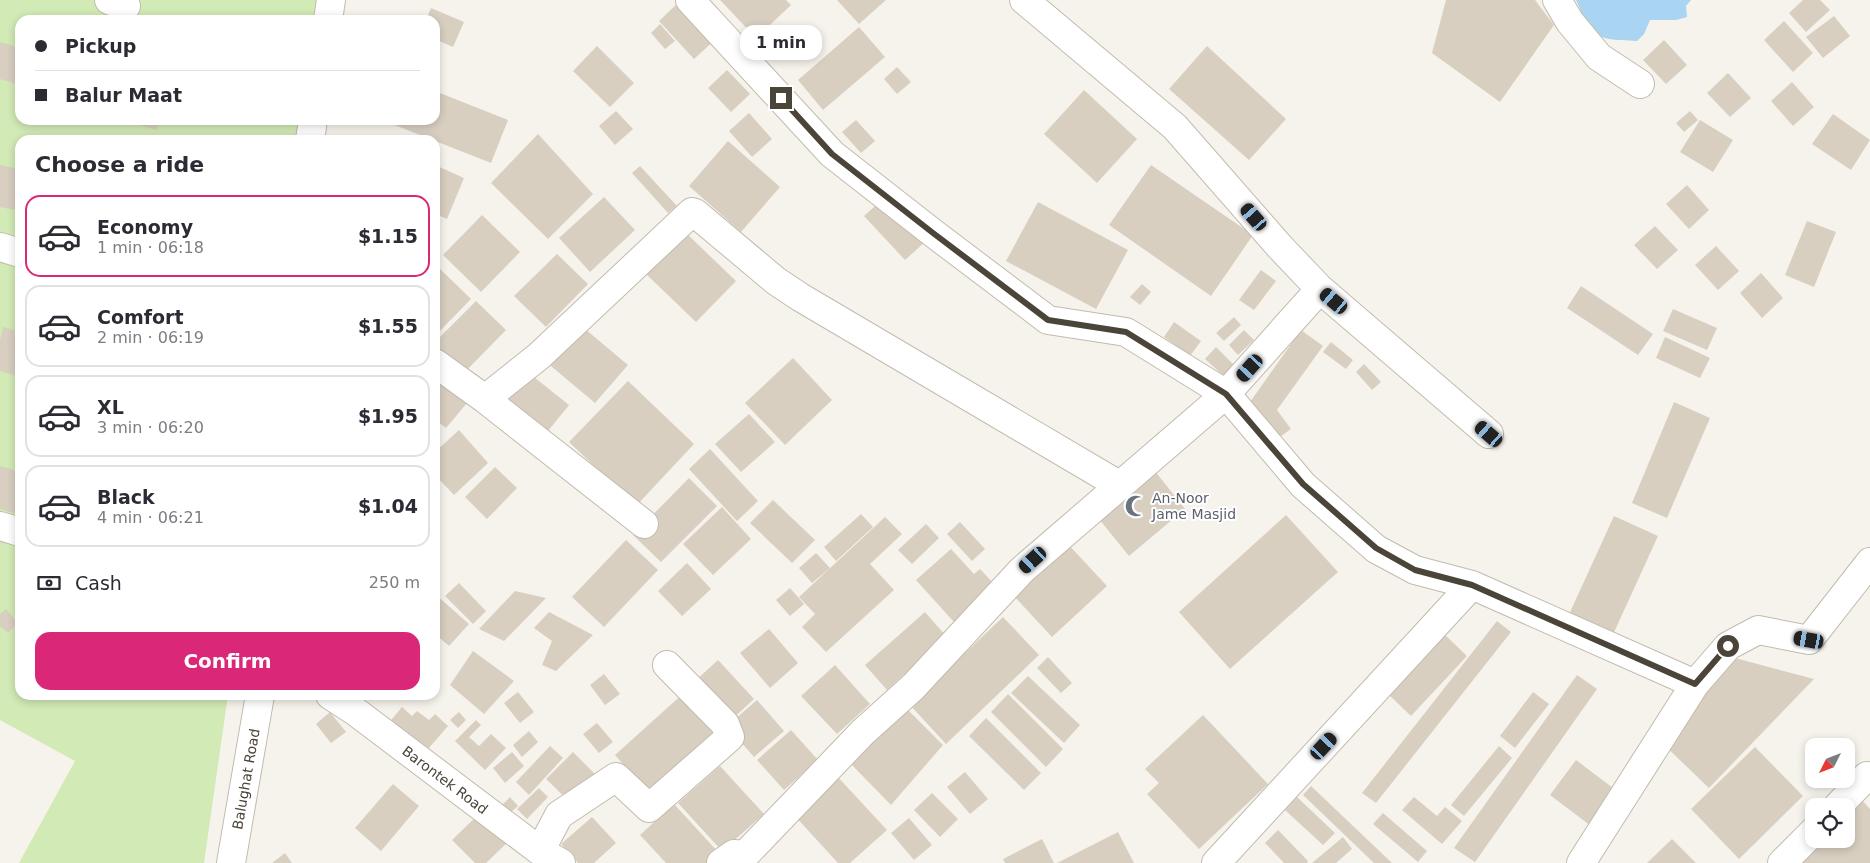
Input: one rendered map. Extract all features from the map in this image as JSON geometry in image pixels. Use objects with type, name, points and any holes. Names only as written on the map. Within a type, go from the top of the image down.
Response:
[{"type":"street","points":[[329,15],[331,0]]},
{"type":"street","points":[[690,0],[832,154],[1048,320],[1126,332],[1226,394],[1303,484],[1376,548],[1415,570],[1472,585],[1695,684]]},
{"type":"street","points":[[1024,0],[1175,127],[1280,247],[1320,289],[1489,434]]},
{"type":"street","points":[[1556,0],[1570,22],[1599,57],[1640,84]]},
{"type":"street","points":[[484,399],[539,356],[692,212],[776,281],[800,297],[1119,485]]},
{"type":"street","points":[[0,247],[15,252]]},
{"type":"street","points":[[721,863],[734,854],[745,855],[863,732],[913,687],[1022,570],[1226,394],[1320,289]]},
{"type":"street","points":[[440,367],[644,524]]},
{"type":"street","points":[[0,526],[15,530]]},
{"type":"street","points":[[1581,863],[1695,684],[1728,646],[1758,630],[1809,640],[1870,562]]},
{"type":"street","points":[[1216,863],[1472,585]]},
{"type":"street","points":[[551,857],[559,815],[616,777],[649,808],[730,737],[725,724],[667,665]]},
{"type":"street","name":"Balughat Road","points":[[231,863],[259,700]]},
{"type":"street","name":"Barontek Road","points":[[338,700],[551,857]]},
{"type":"street","points":[[1846,798],[1867,776]]},
{"type":"street","points":[[1782,863],[1805,840]]},
{"type":"green space","points":[[0,0],[328,0],[326,15],[15,15],[15,125],[310,125],[309,135],[15,135],[15,700],[227,700],[204,863],[19,863],[75,761],[0,720]]},
{"type":"water","points":[[1576,0],[1691,0],[1686,6],[1687,17],[1676,20],[1650,20],[1644,34],[1637,41],[1608,39],[1595,34],[1585,22]]},
{"type":"building","points":[[720,0],[786,0],[791,5],[756,38]]},
{"type":"building","points":[[837,0],[886,0],[859,24]]},
{"type":"building","points":[[1446,0],[1535,0],[1554,25],[1500,102],[1432,53]]},
{"type":"building","points":[[1803,0],[1820,0],[1830,10],[1806,32],[1789,13]]},
{"type":"building","points":[[680,1],[716,39],[694,59],[659,21]]},
{"type":"building","points":[[431,8],[464,22],[453,47],[440,41],[440,15],[428,15]]},
{"type":"building","points":[[1834,16],[1850,36],[1823,58],[1806,37]]},
{"type":"building","points":[[1784,21],[1813,53],[1793,72],[1764,40]]},
{"type":"building","points":[[660,24],[675,41],[665,49],[651,33]]},
{"type":"building","points":[[859,27],[885,57],[823,110],[798,80]]},
{"type":"building","points":[[1664,40],[1687,65],[1666,84],[1643,60]]},
{"type":"building","points":[[0,42],[15,46],[15,84],[0,79]]},
{"type":"building","points":[[597,46],[634,83],[610,107],[573,71]]},
{"type":"building","points":[[1207,46],[1286,119],[1249,160],[1169,89]]},
{"type":"building","points":[[897,67],[911,82],[897,94],[884,79]]},
{"type":"building","points":[[727,70],[750,94],[731,112],[708,88]]},
{"type":"building","points":[[1728,73],[1751,98],[1730,117],[1707,93]]},
{"type":"building","points":[[1792,82],[1814,107],[1793,126],[1771,101]]},
{"type":"building","points":[[1084,90],[1137,139],[1097,183],[1044,134]]},
{"type":"building","points":[[440,93],[508,120],[491,163],[440,143],[440,135],[420,135],[395,125],[440,125]]},
{"type":"building","points":[[616,111],[633,129],[615,145],[599,126]]},
{"type":"building","points":[[1690,111],[1698,120],[1684,132],[1676,123]]},
{"type":"building","points":[[749,113],[772,139],[752,157],[729,131]]},
{"type":"building","points":[[1833,114],[1870,140],[1851,170],[1812,144]]},
{"type":"building","points":[[856,120],[875,141],[861,153],[842,132]]},
{"type":"building","points":[[1700,120],[1733,140],[1713,172],[1680,152]]},
{"type":"building","points":[[140,125],[158,125],[156,130]]},
{"type":"building","points":[[538,134],[593,194],[548,239],[491,183]]},
{"type":"building","points":[[728,141],[780,187],[741,232],[689,186]]},
{"type":"building","points":[[0,165],[15,168],[15,210],[0,207]]},
{"type":"building","points":[[1151,165],[1253,235],[1211,296],[1109,225]]},
{"type":"building","points":[[640,166],[677,206],[668,213],[632,173]]},
{"type":"building","points":[[440,167],[464,178],[447,219],[440,216]]},
{"type":"building","points":[[1687,185],[1709,210],[1689,229],[1666,204]]},
{"type":"building","points":[[604,197],[635,230],[590,272],[559,238]]},
{"type":"building","points":[[885,197],[926,241],[905,260],[864,216]]},
{"type":"building","points":[[1038,202],[1128,250],[1096,309],[1006,261]]},
{"type":"building","points":[[482,215],[520,252],[481,292],[443,255]]},
{"type":"building","points":[[1807,221],[1836,232],[1814,287],[1785,275]]},
{"type":"building","points":[[1655,226],[1678,250],[1657,269],[1634,245]]},
{"type":"building","points":[[685,232],[736,281],[696,322],[645,273]]},
{"type":"building","points":[[1716,246],[1739,271],[1718,290],[1695,265]]},
{"type":"building","points":[[557,254],[588,284],[546,327],[514,296]]},
{"type":"building","points":[[440,269],[471,299],[440,331]]},
{"type":"building","points":[[1261,270],[1276,281],[1254,310],[1239,300]]},
{"type":"building","points":[[1761,273],[1783,298],[1762,318],[1740,293]]},
{"type":"building","points":[[1142,284],[1151,292],[1140,305],[1130,297]]},
{"type":"building","points":[[1581,286],[1653,334],[1638,355],[1567,308]]},
{"type":"building","points":[[476,301],[506,330],[458,379],[440,362],[440,337]]},
{"type":"building","points":[[1673,309],[1717,328],[1707,350],[1663,331]]},
{"type":"building","points":[[1234,317],[1241,325],[1224,341],[1216,333]]},
{"type":"building","points":[[572,318],[628,365],[595,403],[539,356]]},
{"type":"building","points":[[1174,322],[1201,341],[1190,356],[1164,337]]},
{"type":"building","points":[[3,327],[15,331],[15,376],[0,371],[0,340]]},
{"type":"building","points":[[1244,330],[1254,340],[1238,355],[1229,345]]},
{"type":"building","points":[[1301,330],[1323,346],[1277,410],[1291,429],[1277,439],[1250,402]]},
{"type":"building","points":[[1665,337],[1710,358],[1700,378],[1656,358]]},
{"type":"building","points":[[1331,342],[1353,360],[1346,369],[1323,352]]},
{"type":"building","points":[[1216,347],[1236,367],[1226,378],[1205,359]]},
{"type":"building","points":[[793,358],[832,400],[785,445],[745,403]]},
{"type":"building","points":[[514,361],[569,405],[539,442],[485,399]]},
{"type":"building","points":[[1364,364],[1381,382],[1372,390],[1356,372]]},
{"type":"building","points":[[440,380],[467,403],[446,428],[440,423]]},
{"type":"building","points":[[628,381],[694,444],[636,506],[569,442]]},
{"type":"building","points":[[1674,402],[1710,418],[1667,518],[1632,503]]},
{"type":"building","points":[[749,414],[775,442],[741,472],[715,444]]},
{"type":"building","points":[[459,430],[488,463],[454,495],[440,480],[440,447]]},
{"type":"building","points":[[710,449],[758,501],[737,521],[689,469]]},
{"type":"building","name":"An-Noor Jame Masjid","points":[[1143,456],[1185,509],[1129,556],[1086,503]]},
{"type":"building","points":[[0,466],[15,470],[15,514],[0,509]]},
{"type":"building","points":[[495,467],[517,488],[487,519],[465,497]]},
{"type":"building","points":[[689,478],[717,506],[661,562],[633,535]]},
{"type":"building","points":[[773,500],[815,540],[792,563],[750,523]]},
{"type":"building","points":[[722,507],[751,539],[713,575],[683,544]]},
{"type":"building","points":[[861,514],[873,527],[836,561],[824,547]]},
{"type":"building","points":[[1286,515],[1338,572],[1230,669],[1179,612]]},
{"type":"building","points":[[1614,516],[1658,536],[1610,641],[1566,621]]},
{"type":"building","points":[[885,517],[902,534],[870,564],[894,590],[826,652],[802,627],[815,614],[799,597]]},
{"type":"building","points":[[960,522],[985,549],[972,561],[947,534]]},
{"type":"building","points":[[926,524],[939,538],[912,564],[898,550]]},
{"type":"building","points":[[626,540],[658,570],[604,627],[572,597]]},
{"type":"building","points":[[1066,542],[1107,586],[1052,637],[1011,593]]},
{"type":"building","points":[[951,549],[974,574],[980,569],[995,585],[954,622],[916,580]]},
{"type":"building","points":[[816,553],[830,568],[812,583],[799,568]]},
{"type":"building","points":[[687,563],[711,589],[682,616],[658,591]]},
{"type":"building","points":[[459,583],[486,611],[473,624],[445,596]]},
{"type":"building","points":[[790,588],[804,604],[790,616],[776,600]]},
{"type":"building","points":[[515,591],[546,598],[504,641],[479,629]]},
{"type":"building","points":[[440,598],[469,624],[449,646],[440,638]]},
{"type":"building","points":[[6,609],[15,620],[15,626],[8,633],[0,626],[0,614]]},
{"type":"building","points":[[549,612],[593,635],[556,671],[542,665],[552,641],[534,628]]},
{"type":"building","points":[[925,612],[946,636],[887,690],[865,665]]},
{"type":"building","points":[[1003,617],[1039,655],[946,744],[910,705]]},
{"type":"building","points":[[1497,621],[1511,632],[1376,803],[1362,793]]},
{"type":"building","points":[[769,629],[798,663],[770,688],[740,653]]},
{"type":"building","points":[[1442,632],[1467,656],[1411,716],[1385,691]]},
{"type":"building","points":[[473,651],[514,681],[484,714],[450,685]]},
{"type":"building","points":[[1048,657],[1072,683],[1061,693],[1037,668]]},
{"type":"building","points":[[1735,658],[1814,679],[1709,788],[1659,740]]},
{"type":"building","points":[[718,660],[754,699],[729,722],[693,683]]},
{"type":"building","points":[[835,665],[870,704],[837,734],[801,696]]},
{"type":"building","points":[[604,674],[620,694],[605,705],[590,685]]},
{"type":"building","points":[[1577,675],[1597,689],[1475,862],[1454,848]]},
{"type":"building","points":[[1028,676],[1080,725],[1064,743],[1011,693]]},
{"type":"building","points":[[686,691],[725,734],[653,798],[615,755]]},
{"type":"building","points":[[518,692],[534,712],[520,723],[504,703]]},
{"type":"building","points":[[1533,692],[1549,704],[1515,748],[1500,736]]},
{"type":"building","points":[[1008,694],[1063,749],[1046,767],[991,712]]},
{"type":"building","points":[[757,700],[784,731],[754,757],[727,726]]},
{"type":"building","points":[[402,707],[412,716],[417,711],[429,720],[435,714],[448,726],[422,756],[387,725]]},
{"type":"building","points":[[907,709],[943,745],[891,805],[850,763]]},
{"type":"building","points":[[330,712],[346,732],[331,743],[316,724]]},
{"type":"building","points":[[459,712],[466,720],[458,728],[450,720]]},
{"type":"building","points":[[1203,715],[1268,784],[1199,849],[1147,794],[1159,783],[1145,769]]},
{"type":"building","points":[[986,718],[1041,773],[1024,790],[969,736]]},
{"type":"building","points":[[476,720],[481,725],[469,737],[479,746],[491,734],[506,748],[485,770],[455,741]]},
{"type":"building","points":[[597,723],[613,742],[599,753],[583,734]]},
{"type":"building","points":[[791,730],[818,760],[784,790],[757,760]]},
{"type":"building","points":[[529,731],[538,742],[522,757],[513,745]]},
{"type":"building","points":[[550,746],[563,758],[529,795],[516,782]]},
{"type":"building","points":[[1499,746],[1512,758],[1464,816],[1451,805]]},
{"type":"building","points":[[1755,747],[1803,796],[1739,859],[1691,809]]},
{"type":"building","points":[[512,752],[524,766],[505,783],[493,768]]},
{"type":"building","points":[[573,752],[602,781],[576,808],[546,779]]},
{"type":"building","points":[[1576,760],[1617,791],[1591,826],[1550,795]]},
{"type":"building","points":[[720,766],[764,814],[722,851],[678,803]]},
{"type":"building","points":[[965,772],[988,799],[970,814],[947,787]]},
{"type":"building","points":[[836,775],[887,830],[850,863],[838,863],[793,814]]},
{"type":"building","points":[[393,784],[419,806],[381,851],[355,828]]},
{"type":"building","points":[[1311,786],[1392,863],[1374,863],[1303,795]]},
{"type":"building","points":[[539,788],[548,797],[527,819],[517,809]]},
{"type":"building","points":[[932,793],[958,819],[940,837],[914,810]]},
{"type":"building","points":[[510,797],[518,806],[505,817],[498,809]]},
{"type":"building","points":[[1297,797],[1335,833],[1323,845],[1285,810]]},
{"type":"building","points":[[1414,797],[1437,816],[1445,807],[1462,821],[1442,844],[1402,810]]},
{"type":"building","points":[[1860,798],[1870,809],[1870,863],[1788,863],[1805,848],[1855,848],[1855,802]]},
{"type":"building","points":[[674,804],[719,853],[708,863],[666,863],[640,835]]},
{"type":"building","points":[[482,811],[510,840],[486,863],[475,863],[452,840]]},
{"type":"building","points":[[1383,813],[1427,851],[1418,862],[1373,824]]},
{"type":"building","points":[[592,817],[616,843],[594,863],[578,863],[561,844]]},
{"type":"building","points":[[909,818],[932,845],[914,860],[891,833]]},
{"type":"building","points":[[1278,830],[1308,861],[1307,863],[1284,863],[1265,843]]},
{"type":"building","points":[[1118,832],[1134,863],[1057,863]]},
{"type":"building","points":[[1343,837],[1352,849],[1336,863],[1312,863]]},
{"type":"building","points":[[1042,839],[1054,863],[1005,863],[1003,859]]},
{"type":"building","points":[[1672,839],[1696,863],[1647,863]]},
{"type":"building","points":[[285,853],[292,863],[272,863]]},
{"type":"place","name":"An-Noor Jame Masjid","points":[[1136,506]]},
{"type":"route","points":[[781,98],[832,154],[1048,320],[1126,332],[1226,394],[1303,484],[1376,548],[1415,570],[1472,585],[1695,684],[1728,646]]}]
